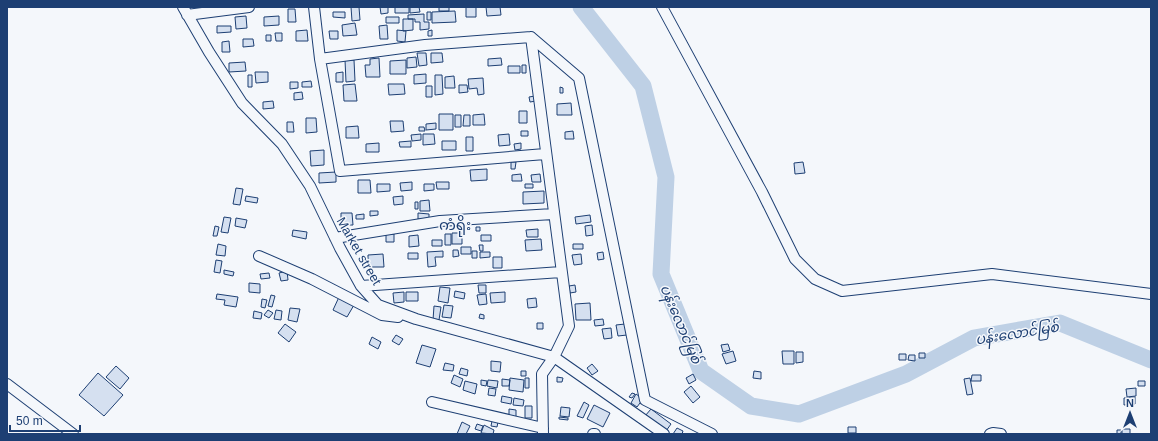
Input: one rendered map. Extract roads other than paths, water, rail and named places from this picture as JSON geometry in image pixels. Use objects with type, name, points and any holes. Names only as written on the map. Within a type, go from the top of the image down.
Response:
[{"type":"street","points":[[185,11],[249,7]]},
{"type":"street","points":[[314,7],[320,59],[340,171],[545,154]]},
{"type":"street","points":[[662,7],[762,192],[795,259],[815,280],[842,291],[992,274],[1151,294]]},
{"type":"street","name":"Market street","points":[[185,11],[242,104],[282,144],[310,186],[335,238],[361,286],[378,305],[416,320],[554,357],[664,434]]},
{"type":"street","points":[[320,59],[425,45],[530,37],[578,78],[645,400],[712,434]]},
{"type":"street","points":[[432,402],[543,431],[542,374],[554,357],[569,326],[530,37]]},
{"type":"street","points":[[335,238],[440,221],[553,214]]},
{"type":"street","points":[[259,256],[312,279],[382,315],[416,320]]},
{"type":"street","points":[[361,286],[561,272]]},
{"type":"street","points":[[7,384],[73,434]]},
{"type":"street","points":[[990,434],[1001,434]]},
{"type":"waterway","name":"ပန်းလောင်မြစ်","points":[[581,7],[643,86],[666,177],[661,274],[701,371],[751,406],[799,414],[906,374],[974,338],[1060,323],[1151,360]]},
{"type":"district","name":"ကံရိုး","points":[[455,224]]}]
